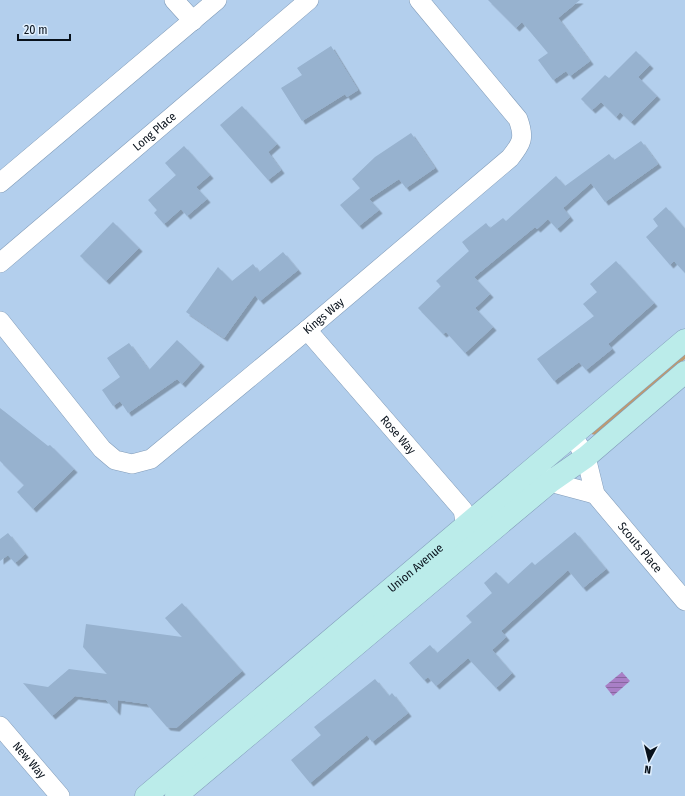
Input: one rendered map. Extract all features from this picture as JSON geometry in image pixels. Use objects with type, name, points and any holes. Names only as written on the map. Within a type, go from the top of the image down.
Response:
[{"type":"street","points":[[174,0],[192,21]]},
{"type":"street","points":[[0,182],[218,0]]},
{"type":"street","name":"Long Place","points":[[0,263],[308,0]]},
{"type":"street","name":"Kings Way","points":[[0,321],[102,449],[115,460],[132,464],[151,459],[307,330],[504,163],[521,146],[522,130],[518,119],[419,0]]},
{"type":"street","name":"Rose Way","points":[[307,330],[463,510],[471,549]]},
{"type":"street","name":"Union Avenue","points":[[177,790],[466,526],[685,340]]},
{"type":"street","name":"Union Avenue","points":[[146,796],[177,790],[471,549],[550,482],[586,457],[685,372]]},
{"type":"street","name":"Scouts Place","points":[[572,435],[586,457],[595,494],[685,601]]},
{"type":"street","points":[[536,466],[550,482],[595,494]]},
{"type":"street","name":"New Way","points":[[0,726],[61,795]]},
{"type":"shaded area","points":[[685,350],[685,359],[596,435],[591,434],[590,431]]},
{"type":"shaded area","points":[[622,672],[630,681],[613,696],[605,686]]},
{"type":"building","points":[[488,0],[580,0],[558,18],[590,61],[570,76],[566,71],[553,80],[538,60],[548,53],[522,22],[516,28]]},
{"type":"building","points":[[331,46],[358,90],[347,97],[345,94],[302,121],[281,88],[302,75],[297,68]]},
{"type":"building","points":[[636,51],[650,65],[638,77],[657,96],[631,122],[620,112],[616,117],[601,102],[592,110],[581,99],[605,75],[609,78]]},
{"type":"building","points":[[242,106],[277,144],[268,152],[281,170],[268,180],[220,125]]},
{"type":"building","points":[[411,133],[435,168],[406,188],[399,179],[369,199],[379,210],[359,226],[340,205],[360,188],[352,179],[375,157]]},
{"type":"building","points":[[641,141],[658,164],[605,202],[591,183],[563,208],[570,217],[557,229],[548,219],[537,229],[535,227],[474,277],[490,294],[475,308],[493,327],[465,353],[446,332],[443,334],[418,308],[441,286],[436,281],[469,251],[462,242],[486,223],[490,228],[503,218],[506,221],[556,176],[565,186],[609,154],[614,160]]},
{"type":"building","points":[[184,146],[210,175],[196,187],[207,199],[187,216],[181,209],[164,224],[154,213],[157,210],[148,200],[176,175],[165,163]]},
{"type":"building","points":[[666,207],[685,229],[685,273],[674,261],[670,265],[646,237],[658,226],[653,219]]},
{"type":"building","points":[[113,222],[139,248],[106,281],[80,256]]},
{"type":"building","points":[[283,252],[298,270],[260,301],[255,295],[224,338],[186,312],[218,267],[232,281],[253,264],[259,272]]},
{"type":"building","points":[[616,261],[654,303],[608,344],[612,349],[586,370],[579,362],[554,381],[537,359],[594,316],[583,304],[597,292],[590,284]]},
{"type":"building","points":[[177,340],[201,363],[182,384],[177,379],[128,413],[120,401],[113,406],[102,390],[120,377],[107,358],[129,343],[149,370]]},
{"type":"building","points":[[0,408],[48,446],[50,445],[74,469],[33,509],[17,492],[24,485],[0,461]]},
{"type":"building","points":[[575,532],[606,569],[583,588],[568,570],[501,631],[506,637],[492,650],[512,673],[496,688],[468,658],[436,686],[428,677],[424,680],[409,663],[430,645],[437,653],[472,622],[466,616],[492,593],[484,583],[496,572],[508,584],[532,562],[535,565]]},
{"type":"building","points":[[8,533],[25,554],[15,563],[8,555],[0,561],[0,539]]},
{"type":"building","points":[[182,603],[242,671],[176,728],[167,727],[147,704],[118,700],[117,712],[106,700],[75,696],[52,716],[23,683],[48,687],[69,669],[107,674],[83,647],[86,624],[182,637],[165,618]]},
{"type":"building","points":[[375,679],[389,696],[392,693],[408,713],[372,742],[367,735],[310,783],[291,760],[321,735],[314,727]]}]
